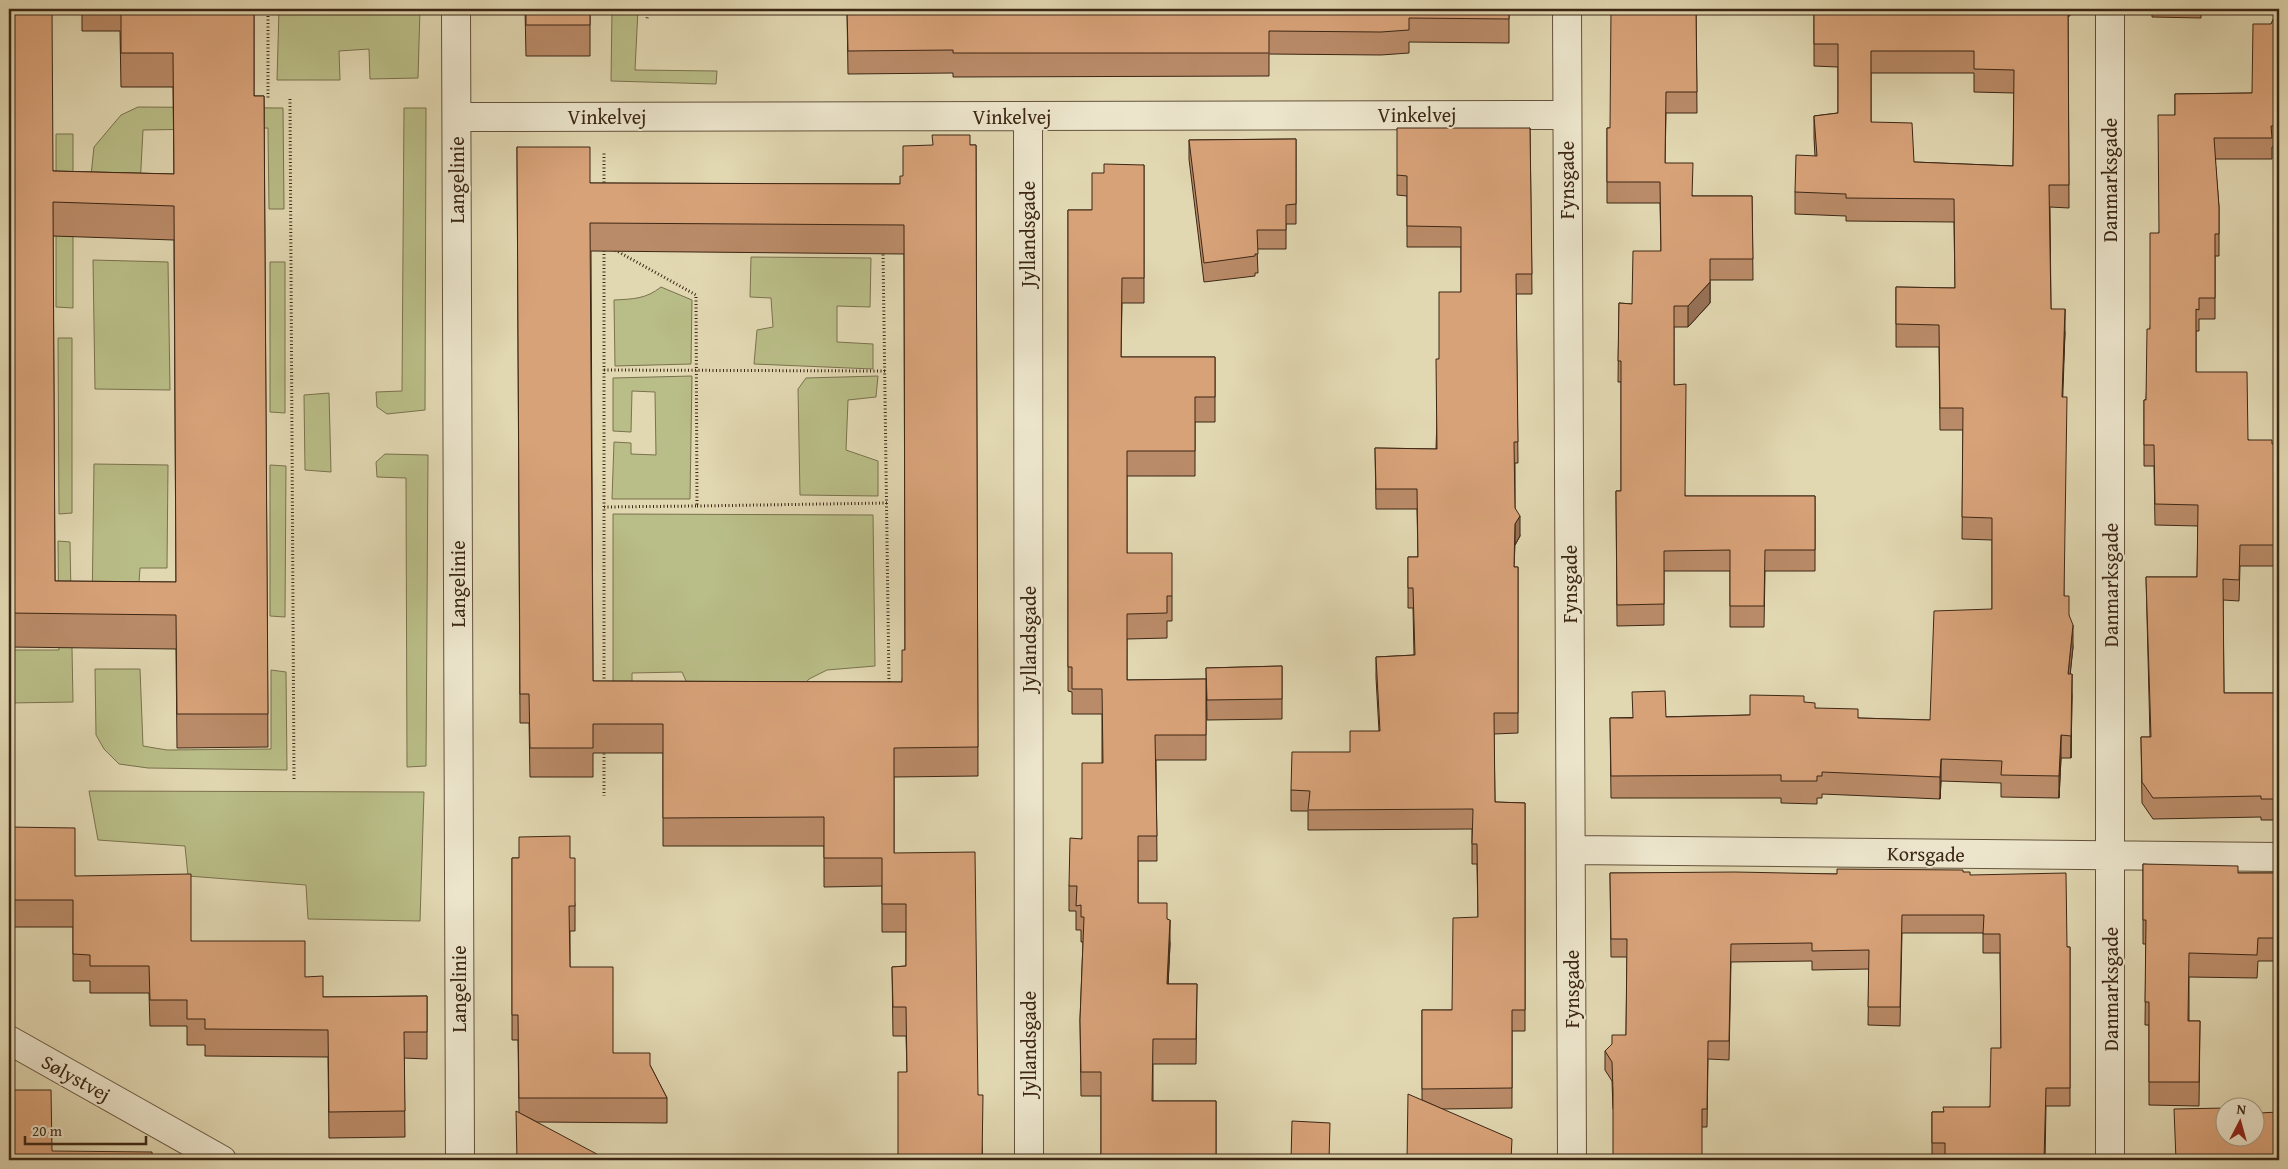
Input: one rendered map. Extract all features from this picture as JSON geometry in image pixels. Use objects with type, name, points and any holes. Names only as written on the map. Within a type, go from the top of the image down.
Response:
[{"type":"street","name":"Langelinie","points":[[456,9],[459,433],[457,778],[460,1160]]},
{"type":"street","name":"Fynsgade","points":[[1567,9],[1572,1160]]},
{"type":"street","name":"Danmarksgade","points":[[2110,9],[2110,1160]]},
{"type":"street","name":"Vinkelvej","points":[[457,117],[1566,115]]},
{"type":"street","name":"Jyllandsgade","points":[[1028,117],[1029,1160]]},
{"type":"street","name":"Korsgade","points":[[1572,850],[2279,857]]},
{"type":"street","name":"Sølystvej","points":[[9,1040],[222,1160]]},
{"type":"path","points":[[268,9],[268,99]]},
{"type":"path","points":[[646,9],[649,9],[647,19]]},
{"type":"path","points":[[290,99],[294,780]]},
{"type":"path","points":[[604,117],[604,195]]},
{"type":"path","points":[[604,686],[604,243],[696,294],[697,506]]},
{"type":"path","points":[[883,247],[889,691]]},
{"type":"path","points":[[604,370],[885,371]]},
{"type":"path","points":[[604,507],[886,503]]},
{"type":"path","points":[[604,746],[604,796]]},
{"type":"green space","points":[[279,9],[420,9],[418,78],[370,79],[369,49],[339,51],[340,80],[277,80]]},
{"type":"green space","points":[[638,9],[635,70],[717,71],[716,84],[611,81],[612,10]]},
{"type":"green space","points":[[138,107],[283,108],[284,209],[269,209],[268,128],[143,130],[140,186],[90,185],[94,147],[121,115]]},
{"type":"green space","points":[[404,108],[426,108],[425,410],[387,414],[377,407],[376,392],[402,391]]},
{"type":"green space","points":[[56,134],[73,134],[73,308],[56,307]]},
{"type":"green space","points":[[751,257],[871,258],[870,307],[837,306],[837,342],[873,344],[873,369],[754,364],[757,330],[773,327],[771,298],[750,297]]},
{"type":"green space","points":[[93,260],[168,262],[170,390],[95,389]]},
{"type":"green space","points":[[270,262],[285,262],[285,413],[270,412]]},
{"type":"green space","points":[[661,287],[692,300],[691,364],[615,366],[614,300],[645,296]]},
{"type":"green space","points":[[58,338],[72,338],[72,513],[59,514]]},
{"type":"green space","points":[[692,376],[690,499],[612,499],[614,442],[631,443],[631,454],[656,455],[655,392],[632,391],[631,432],[613,431],[613,378]]},
{"type":"green space","points":[[878,376],[876,397],[848,400],[846,450],[878,461],[878,496],[800,495],[798,389],[806,378]]},
{"type":"green space","points":[[329,393],[331,472],[305,470],[304,395]]},
{"type":"green space","points":[[385,454],[428,455],[426,766],[407,767],[406,478],[377,477],[376,462]]},
{"type":"green space","points":[[94,464],[168,465],[167,568],[140,568],[137,612],[92,611]]},
{"type":"green space","points":[[270,465],[286,466],[285,617],[270,616]]},
{"type":"green space","points":[[613,514],[873,515],[875,666],[827,670],[809,679],[787,705],[696,703],[682,672],[632,673],[632,683],[613,685]]},
{"type":"green space","points":[[58,541],[70,542],[73,702],[9,703],[9,650],[59,650]]},
{"type":"green space","points":[[95,669],[140,669],[143,746],[167,750],[271,749],[271,670],[286,672],[287,770],[148,768],[119,764],[104,749],[96,735]]},
{"type":"green space","points":[[89,791],[424,792],[420,921],[308,919],[306,885],[188,876],[185,846],[98,840]]},
{"type":"building","points":[[9,9],[52,9],[53,171],[174,174],[173,53],[121,53],[121,9],[254,9],[254,96],[264,96],[268,714],[177,714],[176,615],[9,613]],"holes":[[[53,202],[174,206],[176,582],[55,581]]]},
{"type":"building","points":[[526,9],[590,9],[590,25],[526,25]]},
{"type":"building","points":[[847,9],[1509,9],[1509,19],[1409,18],[1409,30],[1381,32],[1269,31],[1269,53],[953,53],[953,50],[848,51]]},
{"type":"building","points":[[1611,9],[1696,9],[1697,92],[1666,92],[1665,163],[1693,163],[1692,196],[1752,196],[1753,259],[1710,259],[1710,282],[1688,306],[1674,306],[1674,385],[1686,384],[1685,496],[1815,496],[1815,550],[1765,550],[1764,606],[1730,606],[1730,550],[1664,551],[1664,604],[1617,605],[1616,491],[1621,491],[1621,361],[1618,361],[1619,303],[1632,304],[1633,251],[1661,251],[1660,182],[1607,182],[1607,128],[1610,128]]},
{"type":"building","points":[[1814,9],[2068,9],[2069,185],[2049,185],[2051,309],[2065,309],[2062,397],[2067,397],[2064,596],[2069,596],[2069,615],[2073,625],[2068,674],[2072,674],[2071,736],[2061,735],[2059,776],[2001,775],[2002,761],[1941,759],[1940,777],[1822,772],[1822,776],[1817,776],[1817,781],[1781,781],[1781,775],[1611,776],[1610,718],[1633,718],[1632,692],[1665,691],[1666,717],[1750,715],[1750,695],[1804,696],[1804,702],[1815,703],[1815,708],[1858,709],[1858,718],[1930,720],[1934,611],[1992,609],[1992,518],[1962,517],[1963,408],[1940,408],[1939,325],[1896,324],[1896,287],[1955,288],[1954,199],[1846,198],[1846,194],[1795,192],[1796,155],[1817,156],[1814,116],[1838,113],[1838,44],[1814,44]],"holes":[[[1871,51],[1974,51],[1974,69],[2014,70],[2013,166],[1914,162],[1912,123],[1871,122]]]},
{"type":"building","points":[[2278,9],[2279,126],[2271,126],[2272,138],[2214,138],[2219,207],[2219,234],[2215,234],[2215,298],[2199,298],[2199,310],[2196,309],[2196,372],[2247,372],[2248,440],[2272,440],[2272,444],[2279,444],[2279,545],[2240,545],[2239,580],[2223,579],[2224,693],[2279,693],[2279,799],[2261,799],[2261,796],[2153,798],[2142,782],[2141,737],[2151,737],[2146,577],[2197,577],[2198,505],[2155,504],[2154,445],[2144,445],[2147,329],[2150,329],[2150,233],[2159,233],[2158,115],[2175,115],[2175,94],[2252,93],[2253,24],[2271,24]]},
{"type":"building","points":[[1397,128],[1530,128],[1532,274],[1516,274],[1518,442],[1514,442],[1515,508],[1520,516],[1515,524],[1514,567],[1518,567],[1518,713],[1494,713],[1495,802],[1525,803],[1525,1010],[1512,1010],[1512,1088],[1422,1089],[1422,1010],[1452,1010],[1453,918],[1478,917],[1477,844],[1472,844],[1473,809],[1308,810],[1310,791],[1291,790],[1292,752],[1350,752],[1350,731],[1380,731],[1376,657],[1415,655],[1413,588],[1408,588],[1408,557],[1418,557],[1417,489],[1376,489],[1375,448],[1437,449],[1436,359],[1439,359],[1439,292],[1461,292],[1461,227],[1407,226],[1407,176],[1397,175]]},
{"type":"building","points":[[932,135],[970,135],[970,145],[976,145],[978,747],[894,748],[894,853],[975,852],[978,1095],[983,1095],[982,1160],[898,1160],[898,1072],[907,1072],[906,1007],[893,1007],[892,967],[906,966],[906,904],[882,904],[882,858],[824,858],[824,817],[663,818],[663,724],[593,724],[593,748],[530,748],[529,694],[520,694],[517,147],[590,147],[590,183],[900,184],[900,176],[903,176],[903,146],[933,145]],"holes":[[[590,223],[904,225],[905,650],[902,650],[902,682],[593,681]]]},
{"type":"building","points":[[1296,139],[1296,204],[1286,205],[1286,230],[1257,230],[1258,254],[1255,254],[1255,256],[1204,263],[1189,140]]},
{"type":"building","points":[[1104,164],[1144,165],[1144,278],[1122,278],[1121,357],[1215,357],[1215,397],[1195,397],[1195,451],[1127,451],[1127,553],[1172,553],[1172,596],[1167,596],[1167,613],[1127,614],[1127,680],[1206,679],[1206,735],[1155,735],[1157,836],[1138,836],[1138,903],[1167,903],[1167,919],[1170,920],[1167,984],[1197,984],[1196,1039],[1153,1039],[1152,1101],[1216,1101],[1216,1158],[1201,1158],[1201,1160],[1101,1160],[1101,1072],[1081,1072],[1080,1020],[1084,917],[1081,917],[1081,905],[1076,906],[1077,886],[1069,886],[1070,838],[1082,839],[1082,763],[1103,763],[1102,689],[1072,689],[1072,667],[1068,667],[1068,210],[1092,210],[1092,173],[1104,173]]},
{"type":"building","points":[[1282,666],[1282,699],[1207,700],[1206,668]]},
{"type":"building","points":[[9,827],[75,828],[75,876],[191,874],[191,941],[305,941],[305,977],[323,976],[323,997],[427,996],[427,1032],[404,1032],[405,1111],[329,1112],[328,1030],[205,1029],[205,1019],[187,1019],[187,1000],[150,1000],[149,966],[90,966],[90,955],[73,954],[73,900],[9,900]]},
{"type":"building","points":[[570,836],[570,858],[575,858],[575,906],[569,906],[570,967],[613,967],[613,1053],[650,1053],[650,1065],[667,1098],[519,1098],[518,1015],[512,1015],[512,858],[519,858],[519,837]]},
{"type":"building","points":[[2143,864],[2238,866],[2238,873],[2279,873],[2279,938],[2258,938],[2257,955],[2189,953],[2188,1021],[2200,1021],[2199,1082],[2149,1082],[2149,1002],[2145,1002],[2146,920],[2143,920]]},
{"type":"building","points":[[1837,869],[1963,870],[1963,872],[1970,872],[1970,875],[2066,873],[2067,947],[2070,947],[2070,1088],[2046,1088],[2044,1160],[1945,1160],[1945,1143],[1932,1143],[1932,1112],[1944,1112],[1943,1107],[1990,1107],[1991,1048],[2001,1048],[2000,934],[1983,934],[1984,915],[1902,915],[1900,1007],[1868,1007],[1869,950],[1812,951],[1812,943],[1731,944],[1729,1041],[1708,1041],[1707,1109],[1702,1109],[1702,1160],[1613,1160],[1612,1062],[1605,1051],[1612,1044],[1612,1035],[1626,1035],[1627,939],[1611,939],[1610,873],[1735,872],[1837,874]]},
{"type":"building","points":[[9,1090],[51,1090],[52,1151],[152,1152],[152,1160],[9,1160]]},
{"type":"building","points":[[1408,1094],[1512,1139],[1511,1160],[1407,1160]]},
{"type":"building","points":[[2216,1108],[2216,1146],[2266,1146],[2266,1113],[2279,1112],[2279,1160],[2176,1160],[2174,1109]]},
{"type":"building","points":[[516,1111],[608,1160],[517,1160]]},
{"type":"building","points":[[1292,1121],[1330,1123],[1329,1160],[1291,1160]]}]
